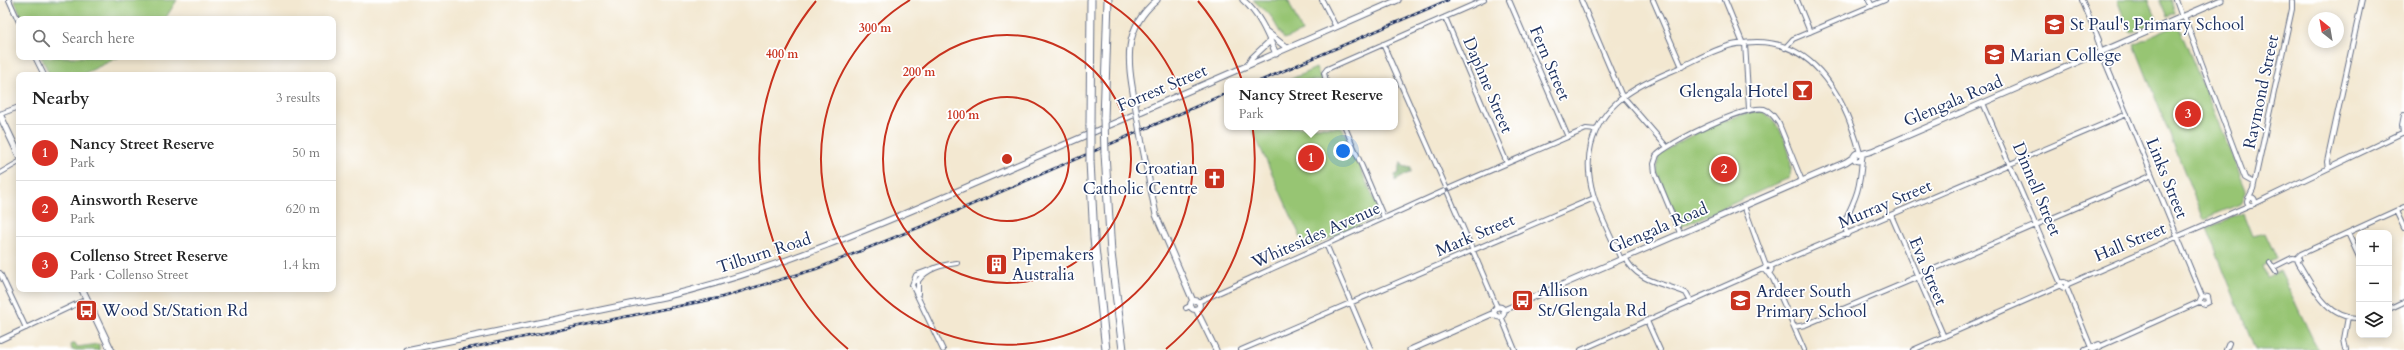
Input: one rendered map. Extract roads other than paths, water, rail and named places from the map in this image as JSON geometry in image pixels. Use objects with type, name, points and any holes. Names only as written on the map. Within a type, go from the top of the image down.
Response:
[{"type":"highway","points":[[1091,0],[1090,161],[1094,238],[1106,350]]},
{"type":"highway","points":[[1108,0],[1104,153],[1111,253],[1123,350]]},
{"type":"main road","points":[[0,115],[16,149]]},
{"type":"main road","points":[[84,292],[111,350]]},
{"type":"main road","points":[[99,325],[106,350]]},
{"type":"street","points":[[9,0],[16,16]]},
{"type":"street","points":[[1157,0],[1140,17],[1130,42],[1129,68],[1135,104],[1156,215],[1189,305],[1196,309],[1216,350]]},
{"type":"street","points":[[1243,0],[1256,13],[1276,54]]},
{"type":"street","points":[[1322,0],[1334,28]]},
{"type":"street","name":"Forrest Street","points":[[1112,124],[1398,0]]},
{"type":"street","points":[[1325,78],[1324,73],[1327,69],[1484,0]]},
{"type":"street","name":"Fern Street","points":[[1509,0],[1568,137]]},
{"type":"street","points":[[1581,0],[1622,96],[1665,145]]},
{"type":"street","points":[[1653,0],[1682,67]]},
{"type":"street","points":[[1725,0],[1739,32],[1742,44],[1749,109]]},
{"type":"street","points":[[1797,0],[1810,32]]},
{"type":"street","points":[[1869,0],[1872,6]]},
{"type":"street","points":[[1785,48],[1790,41],[1885,0]]},
{"type":"street","name":"Links Street","points":[[2082,0],[2200,299],[2092,349]]},
{"type":"street","points":[[2176,0],[2246,180],[2254,181]]},
{"type":"street","name":"Glengala Road","points":[[1504,310],[2221,0]]},
{"type":"street","name":"Raymond Street","points":[[2251,201],[2252,190],[2292,9],[2292,0]]},
{"type":"street","points":[[2328,168],[2326,162],[2362,0]]},
{"type":"street","name":"Daphne Street","points":[[1445,17],[1507,163]]},
{"type":"street","points":[[1266,32],[1273,35],[1287,48]]},
{"type":"street","points":[[1790,50],[1792,42],[1798,38]]},
{"type":"street","points":[[1247,66],[1252,58],[1270,41]]},
{"type":"street","points":[[1383,44],[1398,78]]},
{"type":"street","points":[[1690,302],[1684,292],[1665,287],[1645,277],[1623,258],[1594,198],[1588,168],[1591,145],[1596,130],[1606,113],[1622,96],[1640,85],[1682,67],[1742,44],[1768,44],[1790,50],[1810,61],[1828,79],[1840,99],[1858,143],[1861,170],[1857,196],[1844,222],[1847,235]]},
{"type":"street","points":[[36,60],[42,72]]},
{"type":"street","points":[[1398,78],[1497,307],[1504,310],[1501,316]]},
{"type":"street","name":"Dinnell Street","points":[[1985,102],[2092,349]]},
{"type":"street","points":[[0,115],[16,107]]},
{"type":"street","points":[[1680,234],[1655,173],[1656,156],[1665,145],[1749,109],[1765,110],[1774,116],[1782,131],[1802,181]]},
{"type":"street","name":"Murray Street","points":[[1581,350],[2127,114]]},
{"type":"street","points":[[2404,115],[2402,125],[2404,132]]},
{"type":"street","name":"Tilburn Road","points":[[406,350],[664,297],[774,265],[861,233],[1112,124]]},
{"type":"street","name":"Whitesides Avenue","points":[[1198,302],[1507,163],[1586,129],[1596,130]]},
{"type":"street","points":[[1347,130],[1384,218]]},
{"type":"street","name":"Hall Street","points":[[1913,350],[2240,209],[2251,201],[2264,198],[2404,132]]},
{"type":"street","points":[[11,168],[16,164]]},
{"type":"street","points":[[0,173],[16,167]]},
{"type":"street","points":[[1795,329],[2152,175]]},
{"type":"street","name":"Mark Street","points":[[1242,350],[1594,198]]},
{"type":"street","points":[[1742,207],[1804,350]]},
{"type":"street","points":[[2270,263],[2275,269],[2287,261],[2298,259],[2309,251],[2404,207]]},
{"type":"street","points":[[2396,211],[2404,228]]},
{"type":"street","name":"Eva Street","points":[[1890,216],[1942,337]]},
{"type":"street","points":[[2348,233],[2356,250]]},
{"type":"street","points":[[1326,244],[1371,350]]},
{"type":"street","points":[[2298,259],[2302,269],[2326,304],[2333,311],[2348,317],[2356,318]]},
{"type":"street","points":[[943,350],[918,295],[918,282],[932,269],[946,264],[957,263]]},
{"type":"street","points":[[0,273],[26,328]]},
{"type":"street","points":[[0,340],[87,299]]},
{"type":"street","points":[[1189,305],[1198,302]]},
{"type":"street","points":[[1196,309],[1198,302]]},
{"type":"street","points":[[2392,308],[2404,302]]},
{"type":"street","points":[[1410,350],[1494,313],[1497,307]]},
{"type":"street","points":[[1494,313],[1501,316],[1516,350]]},
{"type":"street","points":[[2346,350],[2344,339],[2348,317]]},
{"type":"street","points":[[1647,321],[1660,350]]},
{"type":"street","points":[[2226,350],[2229,343]]},
{"type":"street","points":[[2085,350],[2092,349]]},
{"type":"railway","points":[[1267,78],[1448,0]]},
{"type":"railway","points":[[459,350],[719,298],[816,269],[925,225],[1224,94]]},
{"type":"place","name":"St Paul's Primary School","points":[[2054,24]]},
{"type":"place","name":"Marian College","points":[[1994,55]]},
{"type":"place","name":"Glengala Hotel","points":[[1803,91]]},
{"type":"place","name":"Collenso Street Reserve","points":[[2188,114]]},
{"type":"place","name":"Nancy Street Reserve","points":[[1311,158]]},
{"type":"place","name":"Ainsworth Reserve","points":[[1724,169]]},
{"type":"place","name":"Croatian Catholic Centre","points":[[1214,178]]},
{"type":"place","name":"Pipemakers Australia","points":[[997,264]]},
{"type":"place","name":"Allison St/Glengala Rd","points":[[1522,300]]},
{"type":"place","name":"Ardeer South Primary School","points":[[1741,301]]},
{"type":"place","name":"Wood St/Station Rd","points":[[87,310]]}]
